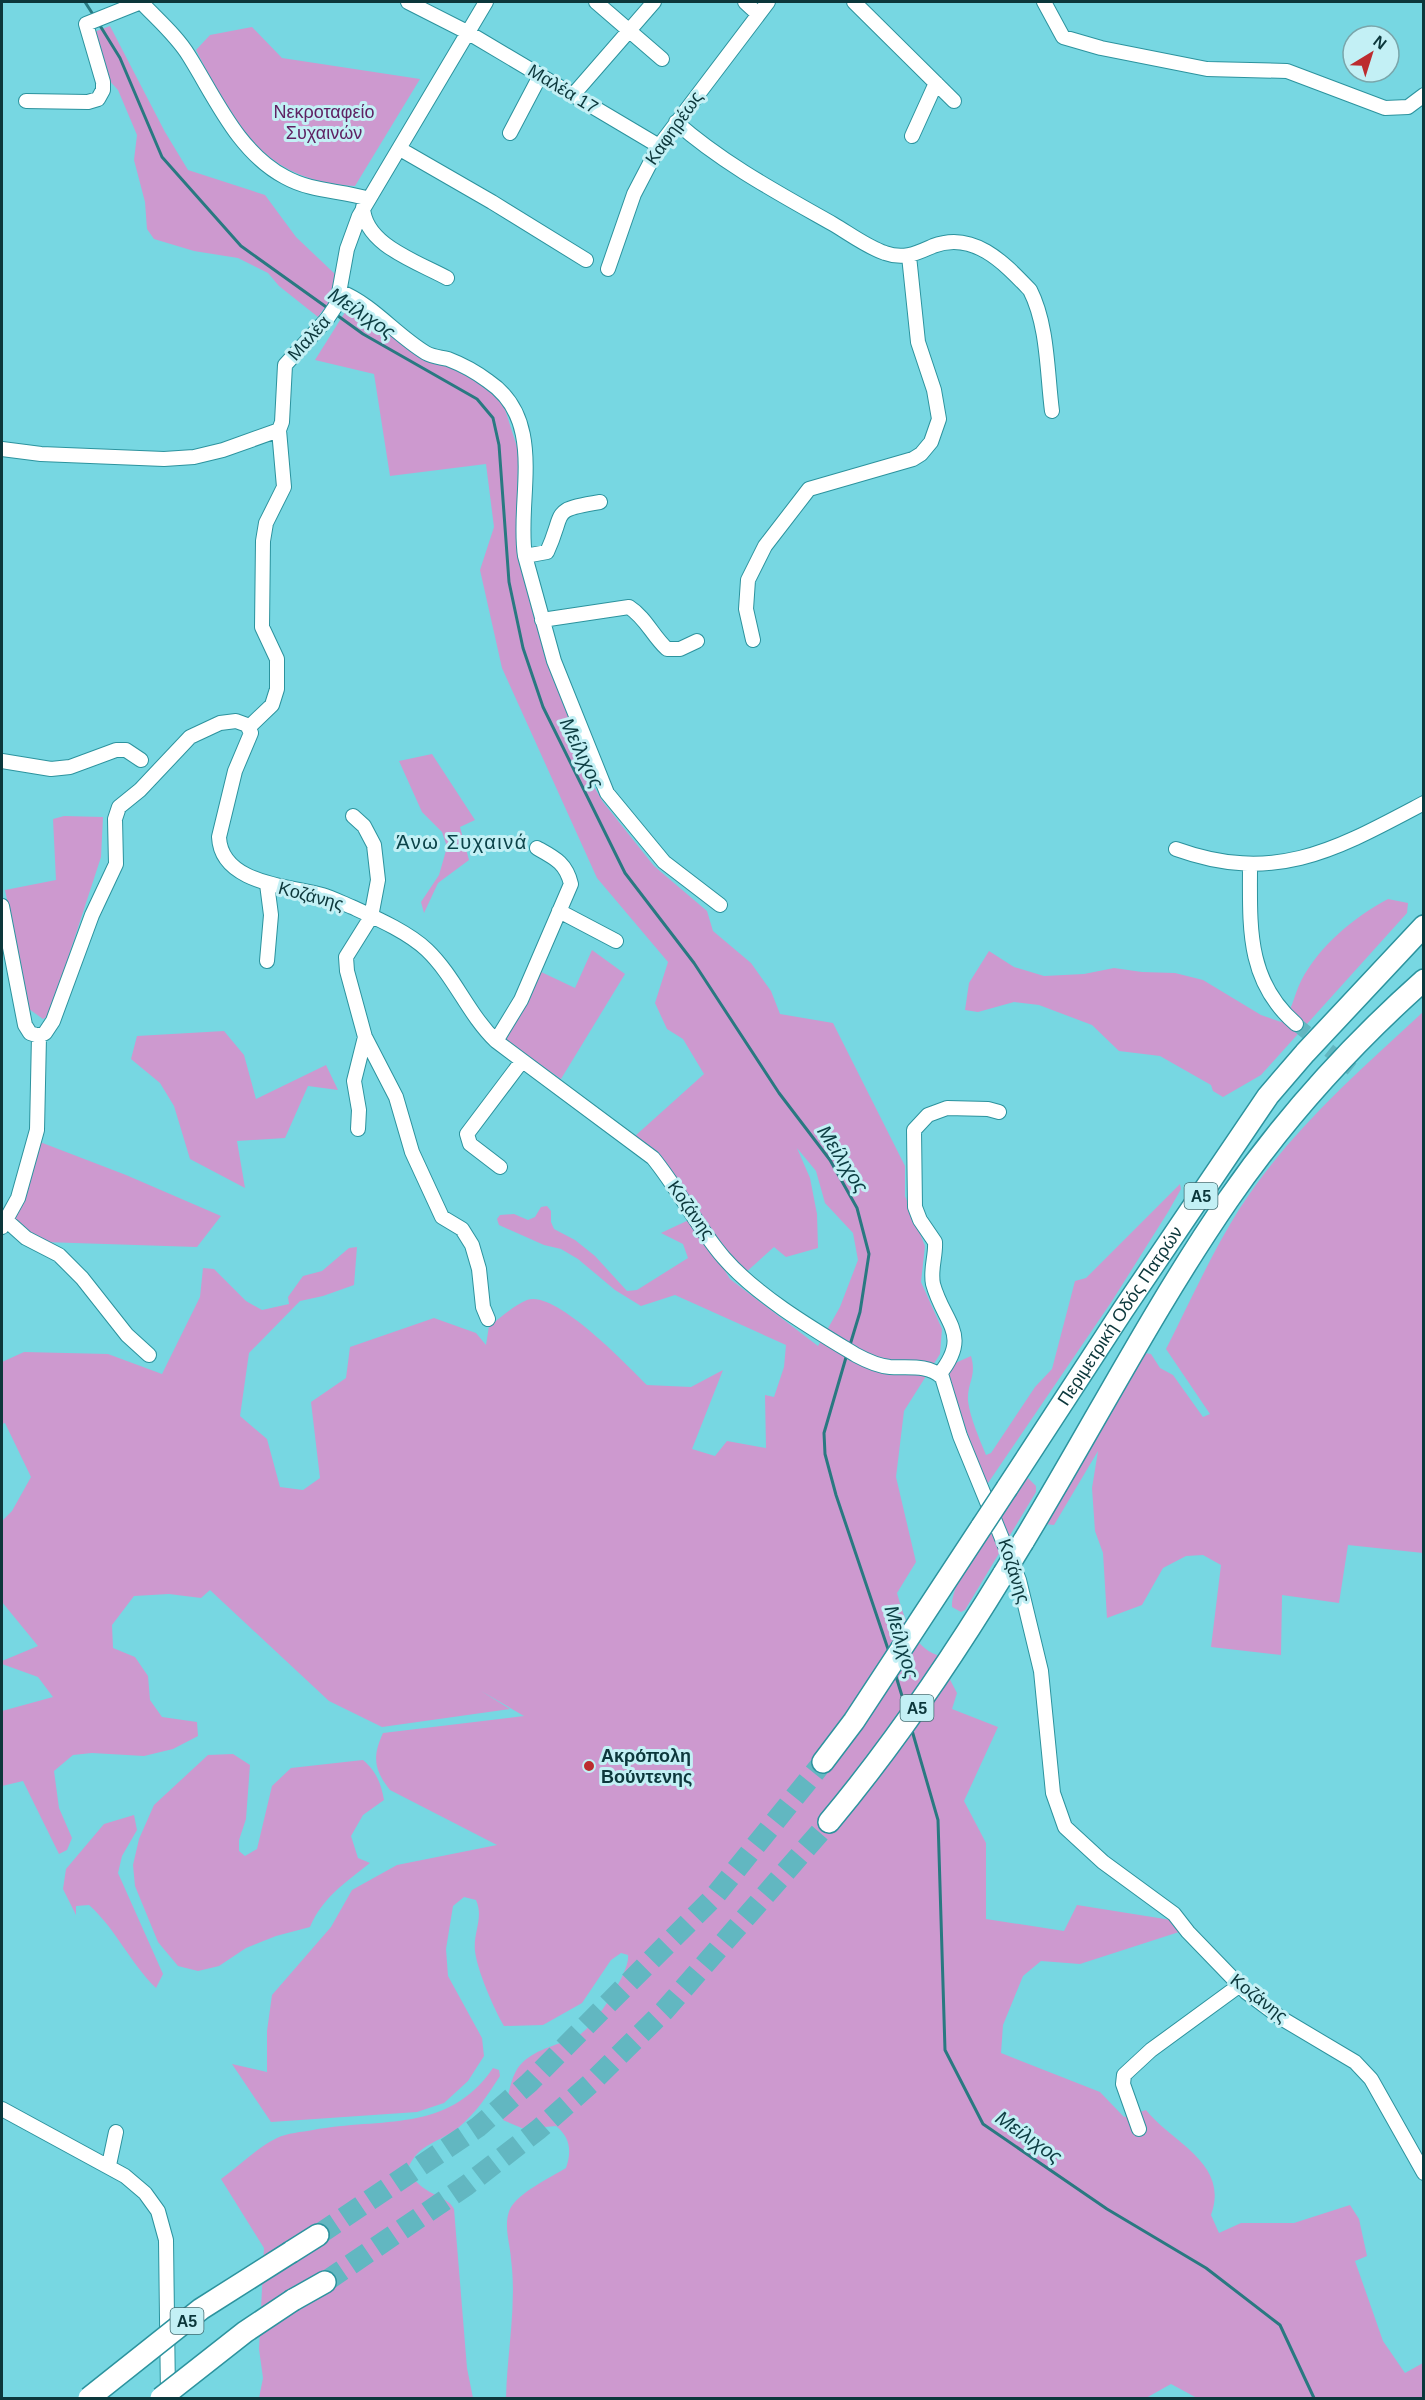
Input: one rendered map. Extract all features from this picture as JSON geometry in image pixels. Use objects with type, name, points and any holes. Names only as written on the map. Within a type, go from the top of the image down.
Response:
[{"type":"highway","name":"Περιμετρική Οδός Πατρών","points":[[823,1762],[1263,1104],[1305,1053],[1424,926]]},
{"type":"highway","name":"Περιμετρική Οδός Πατρών","points":[[829,1822],[859,1786],[935,1683],[971,1627],[1182,1270],[1229,1197],[1327,1074],[1386,1013],[1424,980]]},
{"type":"highway","name":"Α5","points":[[89,2398],[201,2309],[318,2235]]},
{"type":"highway","name":"Α5","points":[[161,2398],[245,2332],[293,2300],[326,2282]]},
{"type":"street","points":[[26,101],[88,102],[100,97],[103,82],[86,24],[141,2],[186,51],[215,104],[232,127],[272,168],[307,188],[366,203],[366,224],[378,238],[447,278]]},
{"type":"street","name":"Μαλέα 17","points":[[408,2],[467,32],[659,146]]},
{"type":"street","name":"Μαλέα","points":[[249,727],[272,705],[277,689],[278,659],[262,627],[263,537],[266,523],[284,487],[279,430],[282,422],[285,364],[331,312],[341,292],[347,249],[366,203],[486,2]]},
{"type":"street","points":[[596,2],[662,59]]},
{"type":"street","points":[[573,95],[654,2]]},
{"type":"street","points":[[745,2],[758,14]]},
{"type":"street","name":"Καφηρέως","points":[[608,269],[634,194],[659,146],[768,2]]},
{"type":"street","points":[[854,2],[954,101]]},
{"type":"street","points":[[1044,2],[1063,37],[1101,48],[1207,69],[1287,71],[1385,108],[1408,107],[1424,95]]},
{"type":"street","points":[[510,133],[540,76]]},
{"type":"street","points":[[912,136],[936,83]]},
{"type":"street","points":[[676,122],[703,143],[805,208],[877,250],[895,256],[909,256],[945,243],[980,246],[1030,290],[1040,320],[1052,411]]},
{"type":"street","points":[[400,149],[586,260]]},
{"type":"street","points":[[753,640],[746,609],[748,580],[765,546],[809,489],[913,459],[924,451],[936,432],[938,411],[918,342],[909,256]]},
{"type":"street","points":[[341,292],[366,306],[429,355],[450,360],[488,381],[508,400],[525,446],[527,476],[523,540],[525,556],[554,661],[607,793],[664,862],[720,905]]},
{"type":"street","points":[[2,449],[41,454],[141,460],[174,458],[223,450],[279,430]]},
{"type":"street","points":[[525,556],[547,552],[559,515],[566,508],[600,502]]},
{"type":"street","points":[[542,620],[629,607],[642,616],[656,639],[667,649],[680,649],[697,641]]},
{"type":"street","points":[[2,906],[25,1025],[28,1032],[39,1036],[45,1033],[53,1021],[92,915],[116,864],[115,819],[119,807],[140,790],[172,752],[190,737],[225,722],[241,721],[249,727]]},
{"type":"street","name":"Κοζάνης","points":[[249,727],[251,735],[225,804],[219,840],[230,862],[252,878],[267,884],[324,896],[404,934],[427,950],[444,970],[478,1024],[496,1041],[653,1158],[670,1179],[722,1256],[737,1273],[830,1337],[874,1363],[890,1367],[923,1367],[939,1375],[947,1386],[965,1448],[1019,1580],[1041,1671],[1053,1792],[1060,1818],[1077,1840],[1174,1914],[1188,1932],[1240,1985],[1281,2018],[1355,2062],[1371,2079],[1424,2173]]},
{"type":"street","points":[[2,761],[51,769],[70,767],[116,750],[126,750],[141,760]]},
{"type":"street","points":[[1176,849],[1209,860],[1250,866],[1290,861],[1326,850],[1424,803]]},
{"type":"street","points":[[353,816],[370,836],[377,857],[378,880],[371,917],[346,957],[347,971],[365,1037],[392,1088],[410,1146],[442,1217],[462,1229],[472,1245],[479,1269],[483,1307],[488,1319]]},
{"type":"street","points":[[496,1041],[521,1000],[571,884],[567,870],[560,861],[537,848]]},
{"type":"street","points":[[1250,866],[1251,929],[1258,970],[1272,999],[1296,1024]]},
{"type":"street","points":[[267,884],[271,915],[267,961]]},
{"type":"street","points":[[559,911],[616,941]]},
{"type":"street","points":[[39,1036],[37,1130],[21,1188],[4,1224],[60,1255],[82,1278],[127,1335],[149,1355]]},
{"type":"street","points":[[358,1129],[359,1110],[354,1081],[365,1037]]},
{"type":"street","points":[[501,1167],[470,1144],[467,1134],[522,1061]]},
{"type":"street","points":[[939,1375],[952,1355],[956,1332],[942,1306],[933,1280],[936,1242],[920,1220],[915,1207],[912,1134],[924,1117],[942,1109],[966,1107],[999,1112]]},
{"type":"street","points":[[1139,2129],[1123,2084],[1124,2075],[1151,2050],[1240,1985]]},
{"type":"street","points":[[2,2109],[109,2165],[145,2193],[158,2211],[165,2231],[168,2398]]},
{"type":"street","points":[[109,2165],[116,2132]]},
{"type":"green space","points":[[110,26],[165,132],[188,170],[265,195],[296,237],[336,275],[331,299],[318,317],[279,286],[268,273],[238,258],[194,251],[154,239],[147,229],[145,202],[134,160],[137,135],[118,90],[107,78],[94,32]]},
{"type":"green space","name":"Νεκροταφείο Συχαινών","points":[[252,27],[282,58],[420,79],[355,186],[323,182],[296,173],[274,160],[255,144],[238,124],[196,50],[210,35]]},
{"type":"green space","points":[[352,301],[445,362],[483,383],[503,403],[518,450],[517,545],[558,685],[590,780],[603,802],[654,866],[707,911],[713,931],[751,963],[771,991],[780,1014],[833,1023],[905,1166],[905,1196],[925,1246],[921,1282],[942,1329],[940,1354],[904,1411],[896,1477],[916,1562],[897,1593],[911,1630],[922,1645],[937,1655],[957,1693],[952,1709],[998,1727],[964,1801],[986,1843],[986,1919],[1064,1931],[1077,1905],[1171,1920],[1179,1932],[1080,1964],[1041,1961],[1023,1976],[1003,2025],[1001,2053],[1100,2092],[1124,2117],[1146,2110],[1206,2168],[1213,2181],[1215,2197],[1211,2215],[1219,2233],[1241,2223],[1294,2223],[1350,2205],[1359,2219],[1367,2256],[1355,2261],[1383,2341],[1405,2373],[1423,2363],[1423,2398],[1197,2398],[1171,2384],[1146,2398],[506,2398],[513,2294],[507,2228],[508,2215],[520,2197],[566,2168],[569,2156],[567,2140],[556,2126],[524,2129],[503,2120],[512,2082],[518,2068],[528,2058],[586,2030],[618,1985],[624,1973],[628,1955],[621,1953],[611,1960],[582,2003],[543,2025],[504,2026],[486,1989],[476,1959],[475,1944],[479,1913],[476,1900],[464,1897],[453,1906],[446,1949],[448,1976],[482,2038],[484,2056],[468,2081],[444,2103],[417,2112],[271,2122],[232,2064],[267,2072],[267,2031],[272,1995],[331,1927],[352,1890],[397,1865],[497,1845],[390,1790],[376,1763],[377,1749],[383,1733],[524,1716],[481,1691],[510,1709],[382,1727],[329,1701],[210,1590],[201,1598],[169,1594],[134,1596],[112,1625],[113,1648],[135,1657],[148,1676],[150,1700],[162,1717],[197,1722],[198,1736],[173,1749],[144,1756],[92,1753],[73,1755],[54,1771],[59,1808],[72,1838],[67,1850],[59,1854],[23,1781],[2,1786],[2,1711],[53,1697],[38,1677],[2,1664],[2,1661],[38,1646],[2,1602],[2,1521],[12,1511],[31,1477],[5,1423],[2,1424],[2,1362],[24,1352],[108,1354],[162,1374],[200,1297],[203,1268],[214,1269],[246,1301],[262,1310],[289,1304],[288,1297],[303,1276],[322,1271],[349,1248],[357,1247],[354,1285],[300,1301],[249,1353],[240,1416],[267,1439],[280,1487],[303,1490],[320,1478],[311,1402],[346,1378],[350,1347],[434,1318],[476,1333],[486,1345],[489,1326],[512,1308],[527,1300],[539,1300],[555,1306],[572,1317],[608,1347],[647,1385],[691,1387],[723,1370],[692,1449],[715,1456],[727,1441],[766,1448],[765,1395],[774,1397],[784,1367],[786,1345],[675,1295],[641,1306],[615,1290],[578,1259],[561,1249],[544,1245],[499,1225],[497,1219],[500,1215],[514,1214],[528,1220],[535,1217],[541,1207],[547,1206],[551,1211],[551,1222],[554,1229],[575,1240],[595,1256],[627,1291],[637,1290],[688,1258],[683,1244],[661,1233],[693,1218],[730,1279],[818,1346],[840,1307],[858,1260],[853,1233],[825,1203],[816,1171],[797,1148],[810,1178],[817,1214],[818,1248],[786,1257],[774,1247],[743,1275],[654,1152],[635,1136],[704,1074],[683,1039],[667,1029],[655,1003],[668,962],[597,878],[502,668],[480,570],[494,527],[486,464],[390,476],[374,374],[315,360]]},
{"type":"green space","points":[[432,754],[475,820],[460,827],[469,860],[438,883],[424,913],[421,902],[439,875],[447,847],[442,832],[422,812],[399,761]]},
{"type":"green space","points":[[64,816],[103,817],[101,857],[55,998],[48,1016],[43,1019],[29,1009],[5,890],[56,880],[53,819]]},
{"type":"green space","points":[[1388,899],[1408,903],[1407,913],[1261,1075],[1223,1097],[1213,1091],[1211,1085],[1160,1056],[1119,1051],[1092,1025],[1039,1005],[1014,1002],[978,1012],[965,1010],[969,983],[989,951],[1014,967],[1044,976],[1084,974],[1114,968],[1175,973],[1203,980],[1261,1015],[1281,1022],[1291,1007],[1301,981],[1327,944],[1363,914]]},
{"type":"green space","points":[[592,950],[625,974],[561,1079],[504,1040],[537,970],[575,988]]},
{"type":"green space","points":[[1423,1012],[1423,1553],[1348,1545],[1339,1603],[1282,1595],[1281,1655],[1211,1647],[1221,1565],[1203,1555],[1186,1556],[1163,1568],[1142,1605],[1107,1618],[1103,1553],[1095,1531],[1092,1488],[1098,1451],[1054,1525],[1045,1524],[1145,1353],[1151,1354],[1160,1368],[1173,1375],[1203,1417],[1210,1414],[1166,1349],[1211,1260],[1240,1208],[1280,1154],[1325,1104]]},
{"type":"green space","points":[[224,1031],[244,1055],[256,1099],[326,1065],[338,1090],[308,1086],[285,1138],[237,1141],[245,1188],[190,1159],[174,1106],[160,1083],[131,1059],[137,1036]]},
{"type":"green space","points":[[40,1142],[126,1175],[221,1216],[197,1247],[44,1242],[11,1221]]},
{"type":"green space","points":[[1180,1184],[1181,1189],[1168,1212],[1112,1301],[986,1486],[947,1375],[953,1364],[971,1356],[973,1369],[969,1389],[969,1408],[986,1455],[991,1453],[1035,1387],[1052,1369],[1075,1281],[1086,1278]]},
{"type":"green space","points":[[1027,1477],[1036,1486],[1036,1492],[965,1610],[961,1612],[952,1607],[960,1578],[992,1523],[1023,1478]]},
{"type":"green space","points":[[233,1754],[250,1765],[246,1819],[239,1840],[239,1851],[245,1856],[257,1849],[272,1786],[291,1768],[363,1760],[377,1778],[384,1800],[363,1815],[351,1836],[358,1858],[370,1863],[328,1899],[310,1927],[276,1936],[246,1948],[219,1966],[198,1971],[178,1966],[158,1942],[135,1886],[133,1865],[139,1839],[154,1805],[208,1755]]},
{"type":"green space","points":[[134,1815],[137,1830],[122,1856],[118,1873],[163,1974],[156,1988],[138,1968],[99,1914],[89,1905],[76,1906],[76,1915],[63,1889],[66,1869],[104,1824]]},
{"type":"green space","points":[[493,2068],[499,2070],[500,2076],[476,2110],[458,2128],[417,2154],[408,2169],[419,2185],[446,2200],[454,2209],[467,2368],[473,2398],[259,2398],[263,2378],[259,2349],[264,2248],[221,2179],[263,2146],[285,2135],[339,2126],[412,2119],[434,2113],[456,2104],[475,2089]]},
{"type":"waterway","name":"Μείλιχος","points":[[85,2],[94,16]]},
{"type":"waterway","name":"Μείλιχος","points":[[99,24],[120,58],[162,157],[241,246],[329,309]]},
{"type":"waterway","name":"Μείλιχος","points":[[334,313],[363,334],[477,399],[493,418],[499,445],[509,582],[523,648],[543,707],[625,873],[694,963],[779,1093],[830,1160],[857,1208],[869,1254],[860,1312],[850,1345]]},
{"type":"waterway","name":"Μείλιχος","points":[[847,1354],[824,1433],[825,1454],[836,1495],[889,1652]]},
{"type":"waterway","name":"Μείλιχος","points":[[895,1673],[906,1709]]},
{"type":"waterway","name":"Μείλιχος","points":[[911,1727],[938,1820],[945,2050],[983,2124],[1107,2209],[1206,2268],[1280,2325],[1314,2398]]},
{"type":"tunnel","points":[[1296,1024],[1352,1069]]},
{"type":"tunnel","points":[[318,2235],[478,2127],[529,2083],[714,1897],[823,1762]]},
{"type":"tunnel","points":[[325,2282],[467,2185],[539,2129],[590,2084],[664,2011],[829,1822]]},
{"type":"place","name":"Ακρόπολη Βούντενης","points":[[589,1766]]},
{"type":"district","name":"Άνω Συχαινά","points":[[462,842]]}]
